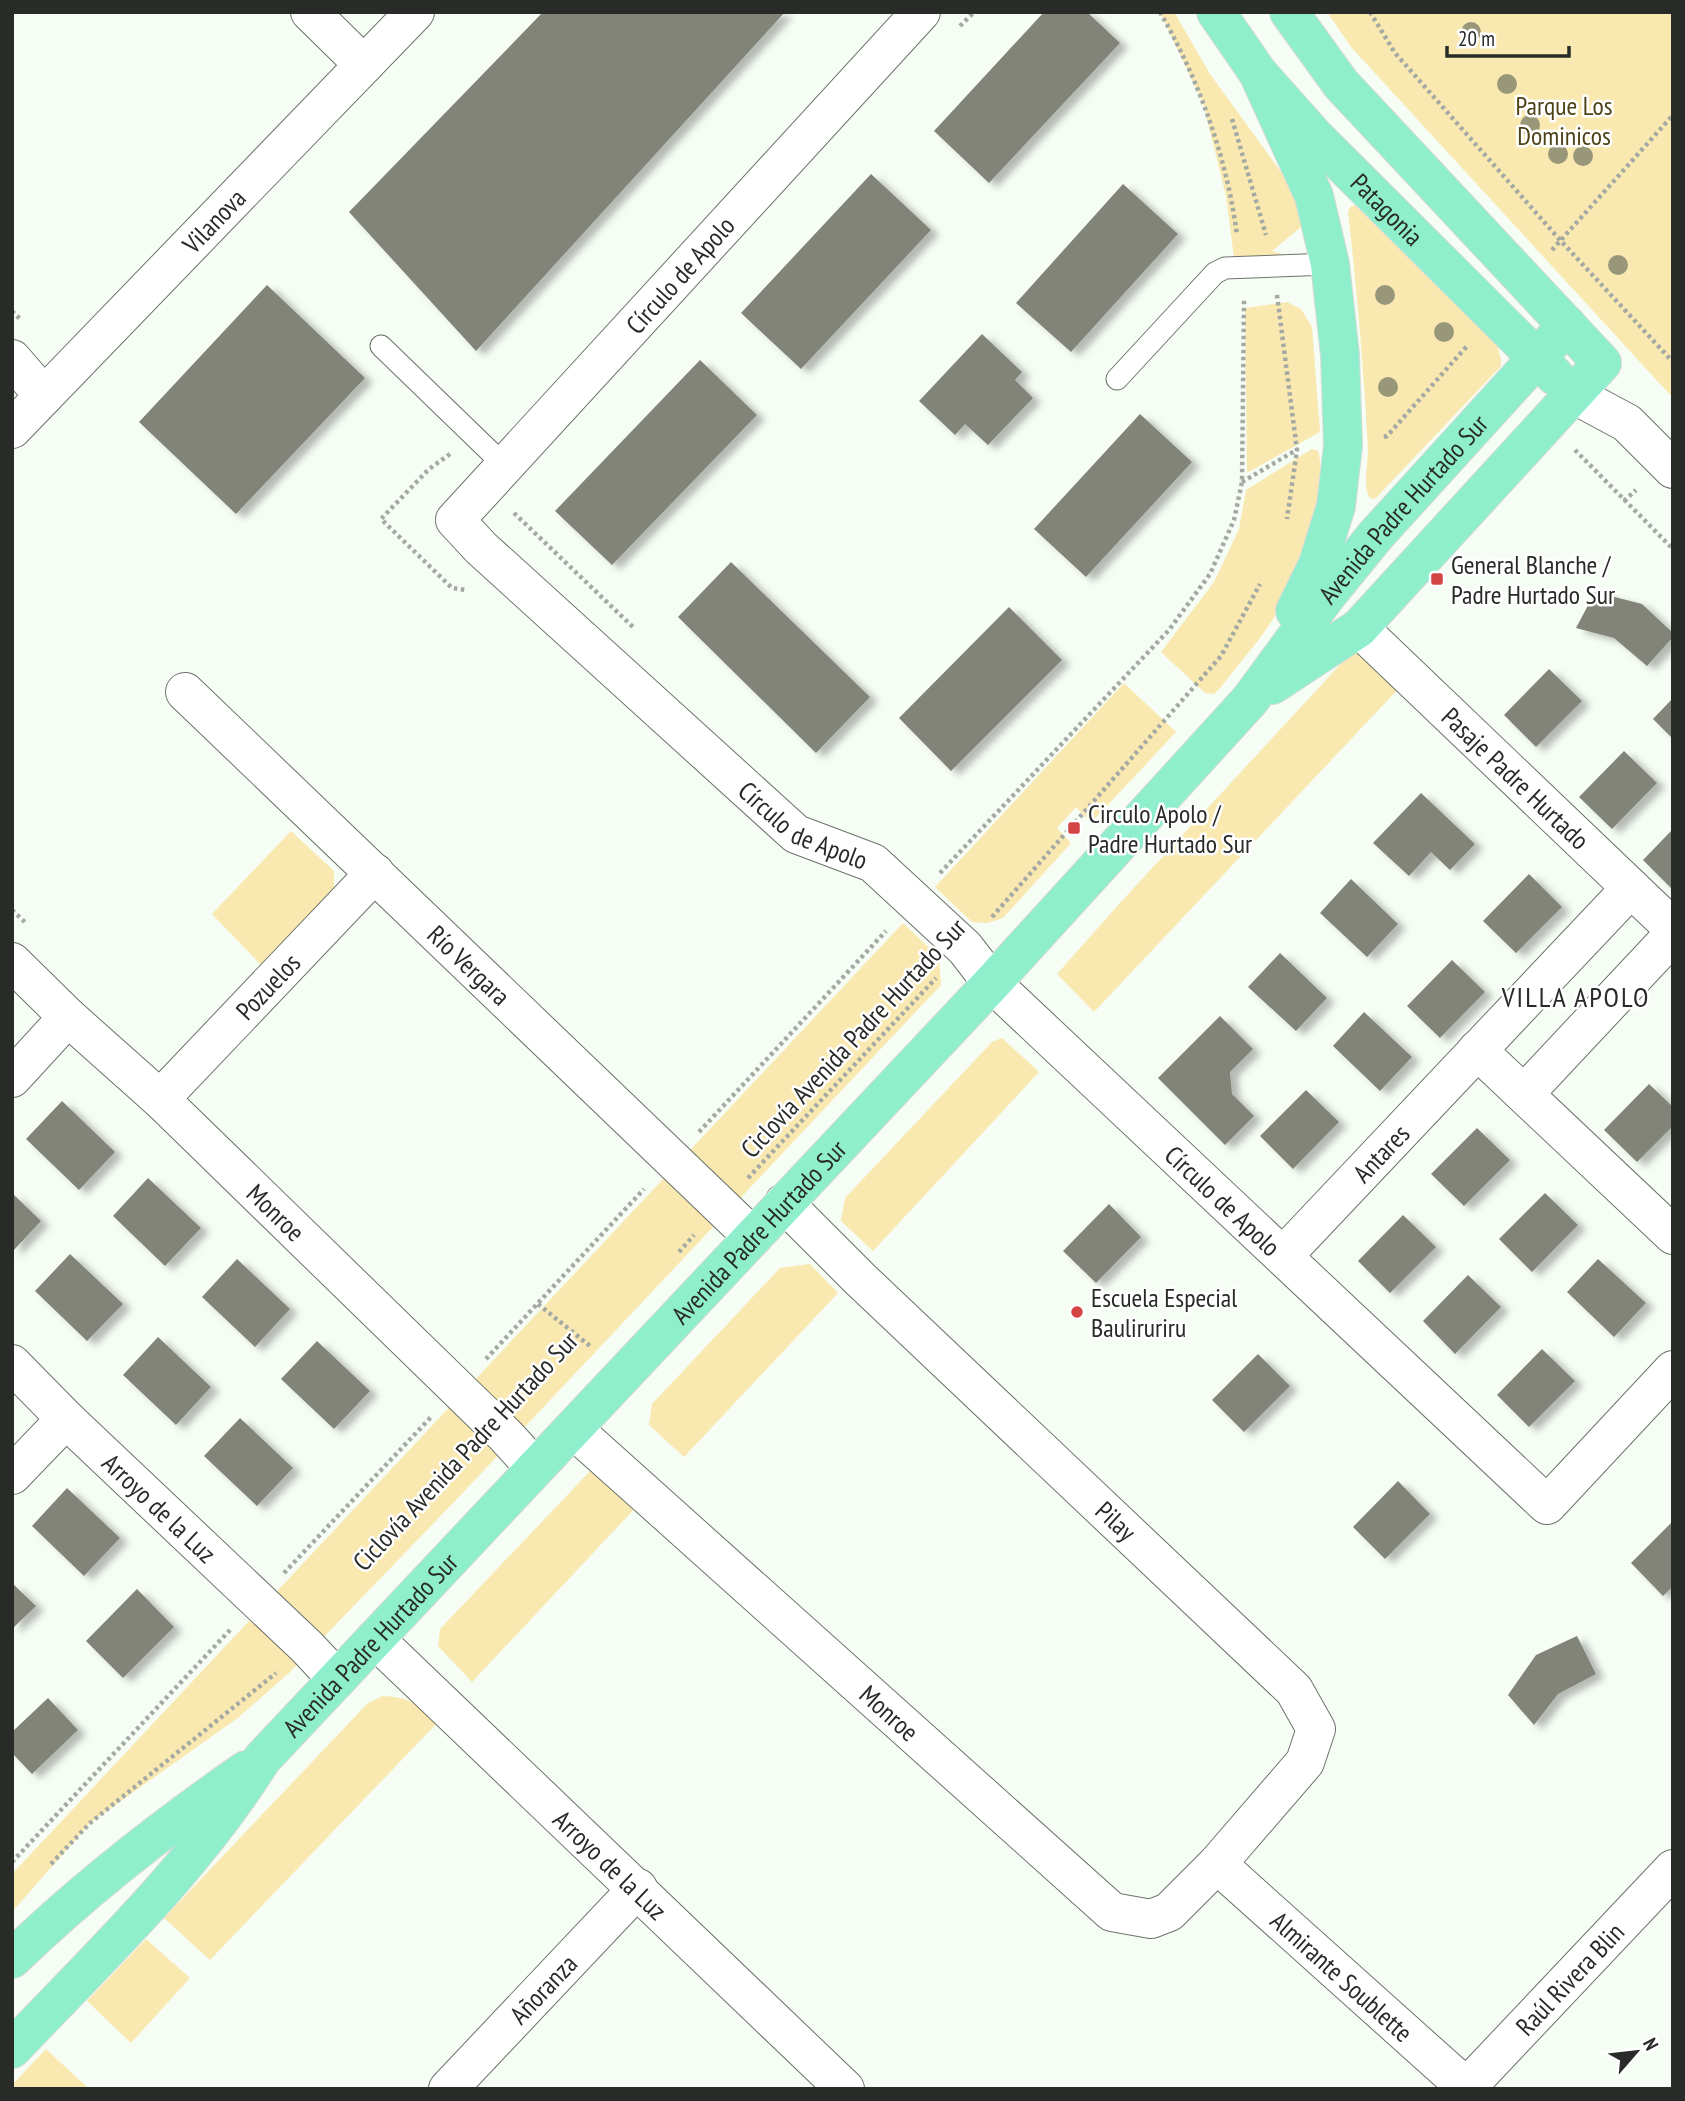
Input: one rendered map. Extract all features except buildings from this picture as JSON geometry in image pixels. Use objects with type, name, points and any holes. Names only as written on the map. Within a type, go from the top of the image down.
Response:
[{"type":"main road","name":"Patagonia","points":[[1216,12],[1258,73],[1315,137],[1573,394]]},
{"type":"main road","name":"Patagonia","points":[[1289,12],[1340,84],[1602,363]]},
{"type":"main road","points":[[1250,700],[1318,564],[1336,506],[1343,446],[1340,355],[1330,264],[1314,196],[1258,73]]},
{"type":"main road","name":"Avenida Padre Hurtado Sur","points":[[12,2049],[178,1874],[216,1827],[262,1759],[992,982],[1250,700],[1327,595],[1376,535],[1567,325]]},
{"type":"main road","name":"Avenida Padre Hurtado Sur","points":[[1250,700],[1359,628],[1602,363]]},
{"type":"main road","name":"Avenida Padre Hurtado Sur","points":[[12,1959],[121,1863],[187,1811],[262,1759]]},
{"type":"street","points":[[310,12],[364,65]]},
{"type":"street","name":"Vilanova","points":[[12,429],[415,12]]},
{"type":"street","name":"Círculo de Apolo","points":[[921,12],[455,520],[481,548],[796,834],[873,863],[965,948],[992,982],[1547,1505],[1673,1370]]},
{"type":"street","points":[[12,359],[44,396]]},
{"type":"street","points":[[1602,363],[1627,422]]},
{"type":"street","points":[[1573,394],[1627,422],[1673,468]]},
{"type":"street","name":"Pasaje Padre Hurtado","points":[[1359,628],[1673,928]]},
{"type":"street","name":"Río Vergara","points":[[185,692],[753,1237]]},
{"type":"street","name":"Pozuelos","points":[[160,1099],[375,873]]},
{"type":"street","name":"Antares","points":[[1283,1256],[1631,888]]},
{"type":"street","points":[[1524,1094],[1673,935]]},
{"type":"street","name":"Monroe","points":[[12,962],[68,1017],[160,1099],[506,1436],[535,1468]]},
{"type":"street","points":[[12,1078],[68,1017]]},
{"type":"street","points":[[1477,1050],[1673,1235]]},
{"type":"street","name":"Pilay","points":[[785,1203],[870,1288],[1294,1690],[1316,1729],[1305,1762],[1217,1864]]},
{"type":"street","name":"Arroyo de la Luz","points":[[12,1364],[337,1679]]},
{"type":"street","points":[[12,1475],[66,1419]]},
{"type":"street","name":"Monroe","points":[[572,1429],[1112,1912],[1151,1919],[1169,1912],[1217,1864]]},
{"type":"street","name":"Arroyo de la Luz","points":[[375,1639],[638,1888],[844,2089]]},
{"type":"street","name":"Almirante Soublette","points":[[1217,1864],[1467,2088]]},
{"type":"street","name":"Raúl Rivera Blin","points":[[1467,2088],[1673,1869]]},
{"type":"street","name":"Añoranza","points":[[448,2089],[638,1888]]},
{"type":"lane","points":[[1117,379],[1215,273],[1226,268],[1330,264]]},
{"type":"lane","points":[[381,346],[505,466]]},
{"type":"path","points":[[12,1862],[1169,631],[1210,574],[1234,520],[1242,482],[1244,293],[1233,204],[1218,144],[1174,35],[1160,12]]},
{"type":"path","points":[[1370,12],[1395,53],[1560,240],[1673,362]]},
{"type":"path","points":[[1228,107],[1273,266],[1297,450],[1286,526]]},
{"type":"path","points":[[1242,482],[1313,441],[1343,446]]},
{"type":"path","points":[[1606,483],[1673,549]]},
{"type":"path","points":[[513,512],[640,634]]},
{"type":"path","name":"Ciclovía Avenida Padre Hurtado Sur","points":[[675,1256],[965,948],[1221,656],[1265,574]]},
{"type":"path","points":[[538,1304],[590,1346]]},
{"type":"path","name":"Ciclovía Avenida Padre Hurtado Sur","points":[[581,1356],[600,1336]]},
{"type":"path","points":[[47,1869],[90,1824],[307,1647]]},
{"type":"green space","points":[[1160,12],[1174,12],[1210,74],[1281,172],[1295,199],[1301,227],[1272,251],[1289,256],[1235,265],[1226,196],[1203,103]]},
{"type":"green space","name":"Parque Los Dominicos","points":[[1327,12],[1673,12],[1673,398],[1351,47]]},
{"type":"green space","points":[[1355,205],[1497,344],[1501,359],[1501,366],[1375,499],[1370,498],[1366,481],[1368,450],[1348,212],[1350,207]]},
{"type":"green space","points":[[1287,302],[1301,309],[1312,327],[1320,432],[1247,473],[1245,308]]},
{"type":"green space","points":[[1312,449],[1318,451],[1321,468],[1316,511],[1293,579],[1276,614],[1257,642],[1214,694],[1205,693],[1161,652],[1214,582],[1239,529],[1246,490]]},
{"type":"green space","points":[[1360,643],[1402,685],[1094,1012],[1057,974]]},
{"type":"green space","points":[[1124,683],[1176,732],[1091,823],[1076,807],[1057,828],[1071,843],[1003,918],[987,923],[972,922],[935,887]]},
{"type":"green space","points":[[291,831],[334,871],[334,888],[261,965],[212,914]]},
{"type":"green space","points":[[903,923],[939,957],[941,985],[455,1501],[290,1672],[239,1717],[90,1823],[12,1912],[12,1874]]},
{"type":"green space","points":[[1002,1038],[1039,1072],[873,1251],[841,1221],[845,1198],[992,1042]]},
{"type":"green space","points":[[810,1264],[838,1293],[684,1457],[649,1425],[652,1404],[780,1268]]},
{"type":"green space","points":[[594,1467],[639,1504],[472,1682],[438,1646],[440,1629]]},
{"type":"green space","points":[[382,1696],[413,1703],[438,1722],[210,1960],[164,1918],[367,1704]]},
{"type":"green space","points":[[146,1939],[190,1978],[131,2043],[87,2001]]},
{"type":"green space","points":[[46,2049],[89,2089],[12,2089],[12,2085]]},
{"type":"place","name":"General Blanche / Padre Hurtado Sur","points":[[1437,579]]},
{"type":"place","name":"Circulo Apolo / Padre Hurtado Sur","points":[[1074,828]]},
{"type":"place","name":"Escuela Especial Bauliruriru","points":[[1077,1312]]},
{"type":"district","name":"VILLA APOLO","points":[[1576,996]]}]
